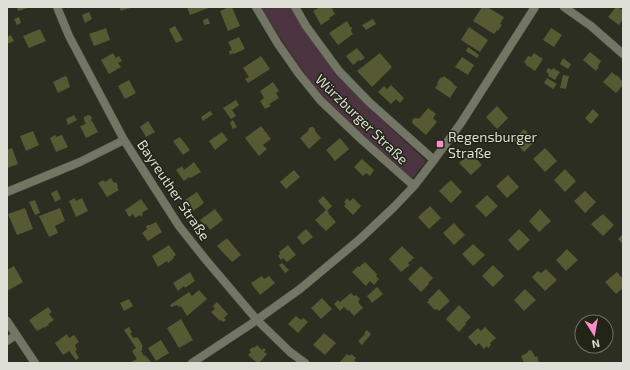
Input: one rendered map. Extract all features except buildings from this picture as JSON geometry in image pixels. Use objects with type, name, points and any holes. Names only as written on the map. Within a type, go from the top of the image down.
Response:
[{"type":"street","name":"Bayreuther Straße","points":[[57,7],[69,36],[124,140],[179,226],[257,320],[290,352],[305,363]]},
{"type":"street","name":"Würzburger Straße","points":[[256,7],[278,44],[320,100],[414,186]]},
{"type":"street","name":"Würzburger Straße","points":[[295,7],[306,26],[339,71],[369,102],[434,160]]},
{"type":"street","points":[[192,363],[257,320],[315,278],[394,207],[414,186],[462,121],[535,7]]},
{"type":"street","points":[[564,7],[591,26],[623,54]]},
{"type":"street","points":[[7,192],[80,162],[124,140]]},
{"type":"street","points":[[7,320],[35,363]]},
{"type":"street","points":[[7,341],[16,335]]},
{"type":"shaded area","points":[[261,7],[290,7],[332,69],[360,99],[426,161],[412,179],[343,118],[313,85],[288,50]]},
{"type":"place","name":"Regensburger Straße","points":[[440,144]]}]
